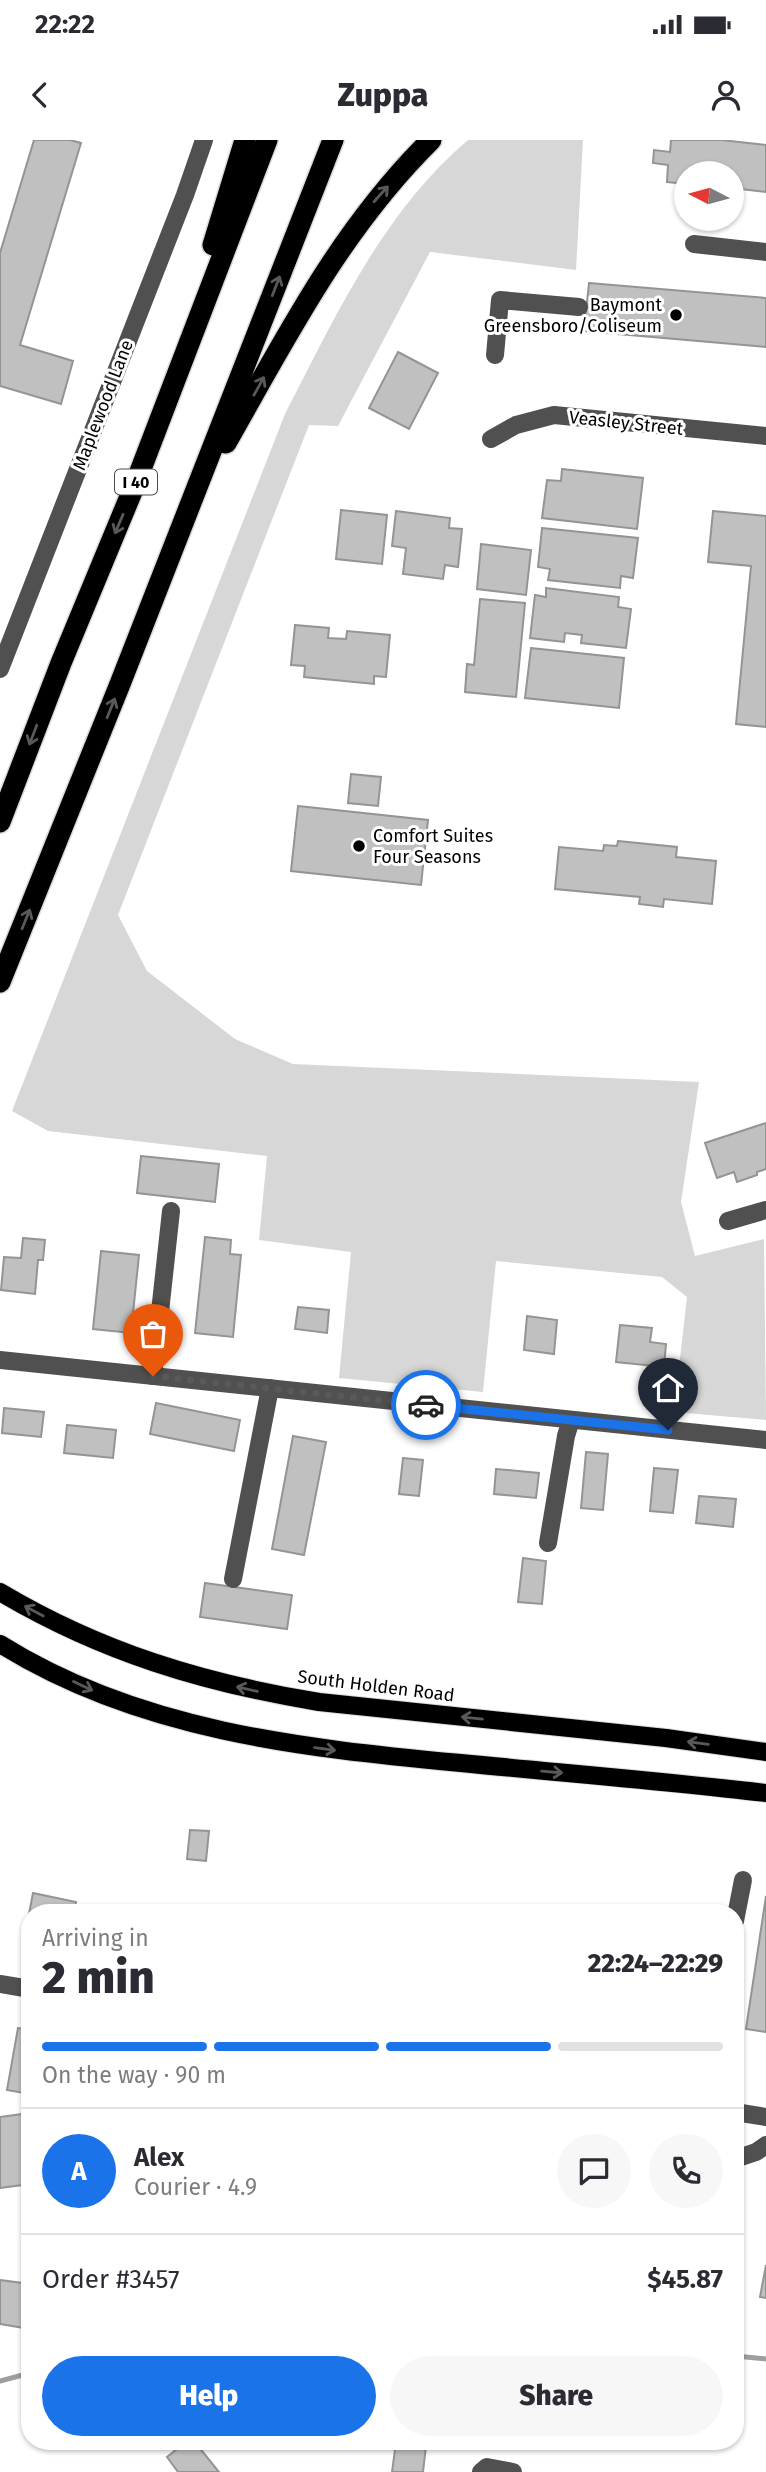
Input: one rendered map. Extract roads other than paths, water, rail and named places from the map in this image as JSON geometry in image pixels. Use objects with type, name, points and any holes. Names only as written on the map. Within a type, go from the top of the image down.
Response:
[{"type":"highway","points":[[136,482],[245,140]]},
{"type":"highway","name":"I 40","points":[[0,822],[61,663],[136,482],[267,140]]},
{"type":"highway","points":[[0,982],[333,140]]},
{"type":"highway","points":[[189,509],[336,253],[370,207],[431,140]]},
{"type":"main road","name":"South Holden Road","points":[[0,1591],[74,1632],[121,1652],[218,1682],[271,1694],[319,1702],[666,1738],[766,1752]]},
{"type":"main road","points":[[0,1644],[88,1689],[135,1708],[197,1726],[255,1738],[357,1753],[766,1793]]},
{"type":"street","name":"Maplewood Lane","points":[[0,668],[180,208],[204,140]]},
{"type":"street","points":[[695,244],[766,252]]},
{"type":"street","points":[[495,355],[500,300],[579,307]]},
{"type":"street","name":"Veasley Street","points":[[491,439],[516,425],[554,415],[766,436]]},
{"type":"street","points":[[728,1222],[766,1210]]},
{"type":"street","points":[[153,1376],[171,1211]]},
{"type":"street","points":[[0,1360],[766,1440]]},
{"type":"street","points":[[233,1579],[270,1388]]},
{"type":"street","points":[[548,1543],[571,1420]]},
{"type":"street","points":[[738,1904],[743,1880]]},
{"type":"street","points":[[0,1983],[21,1987]]},
{"type":"street","points":[[744,2113],[766,2117]]},
{"type":"street","points":[[744,2156],[766,2145]]},
{"type":"street","points":[[481,2472],[487,2467],[513,2472]]},
{"type":"waterway","points":[[744,2357],[766,2359]]},
{"type":"waterway","points":[[0,2381],[21,2375]]},
{"type":"place","name":"Baymont Greensboro/Coliseum","points":[[676,315]]},
{"type":"place","name":"Comfort Suites Four Seasons","points":[[359,846]]}]
